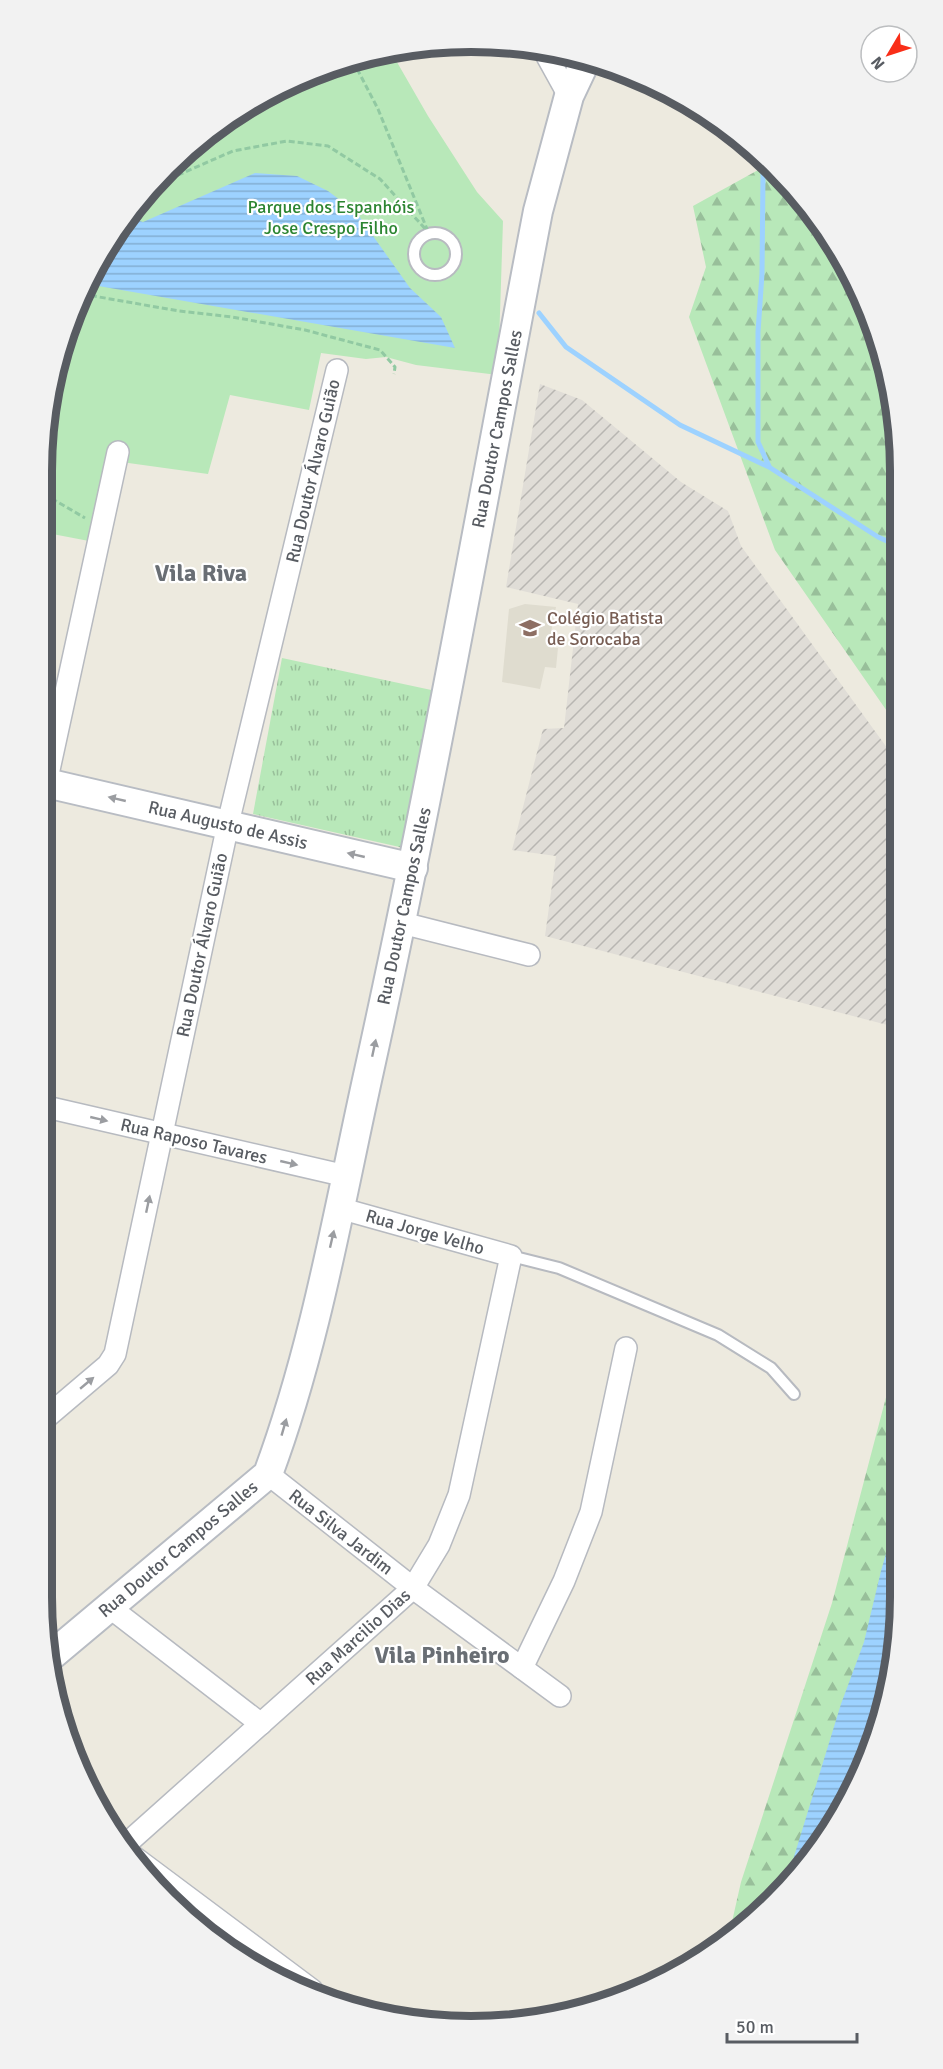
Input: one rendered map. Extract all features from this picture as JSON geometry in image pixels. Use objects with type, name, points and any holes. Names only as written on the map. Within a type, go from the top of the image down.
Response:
[{"type":"main road","name":"Rua Doutor Campos Salles","points":[[56,1652],[268,1474],[281,1438],[311,1336],[402,923],[538,211],[569,96],[582,68]]},
{"type":"main road","name":"Rua Augusto de Assis","points":[[52,791],[228,825],[413,868]]},
{"type":"street","points":[[549,60],[569,96]]},
{"type":"street","name":"Rua Doutor Álvaro Guião","points":[[52,1413],[108,1365],[115,1354],[228,825],[337,370]]},
{"type":"street","points":[[52,749],[118,452]]},
{"type":"street","points":[[402,923],[529,955]]},
{"type":"street","name":"Rua Raposo Tavares","points":[[52,1108],[346,1176]]},
{"type":"street","name":"Rua Jorge Velho","points":[[339,1208],[511,1256]]},
{"type":"street","name":"Rua Marcilio Dias","points":[[130,1840],[413,1588],[440,1545],[459,1495],[511,1256]]},
{"type":"street","points":[[522,1668],[564,1581],[591,1512],[626,1348]]},
{"type":"street","name":"Rua Silva Jardim","points":[[268,1474],[413,1588],[560,1696]]},
{"type":"street","points":[[108,1606],[261,1724]]},
{"type":"street","points":[[155,1873],[295,1977]]},
{"type":"lane","points":[[429,233],[443,234],[453,243],[456,250],[454,263],[445,273],[438,275],[424,273],[418,268],[413,255],[417,241],[429,233]]},
{"type":"lane","points":[[511,1256],[560,1268],[718,1335],[771,1368],[794,1394]]},
{"type":"path","points":[[357,69],[378,109],[429,233]]},
{"type":"path","points":[[173,177],[233,151],[287,141],[328,146],[380,179],[429,233]]},
{"type":"path","points":[[91,296],[305,330],[380,350],[395,367],[394,374]]},
{"type":"path","points":[[52,500],[57,501],[102,528]]},
{"type":"shaded area","points":[[540,384],[582,400],[681,482],[728,511],[741,546],[890,752],[890,1026],[545,936],[556,856],[512,850],[543,729],[564,728],[578,604],[506,587]]},
{"type":"shaded area","name":"Colégio Batista de Sorocaba","points":[[525,604],[556,607],[548,647],[558,648],[556,668],[545,667],[540,689],[502,682],[509,609]]},
{"type":"green space","name":"Parque dos Espanhóis Jose Crespo Filho","points":[[396,60],[428,116],[477,192],[503,221],[498,375],[416,365],[386,357],[366,359],[321,353],[309,410],[230,395],[208,474],[114,461],[89,541],[52,534],[52,472],[56,417],[67,363],[84,311],[123,239],[156,195],[175,175],[195,156],[239,123],[311,84],[363,67]]},
{"type":"green space","points":[[761,168],[787,195],[820,239],[859,311],[876,363],[890,444],[890,715],[775,550],[689,317],[706,267],[693,206]]},
{"type":"green space","points":[[282,658],[436,691],[404,848],[253,814]]},
{"type":"green space","points":[[890,1382],[890,1625],[876,1706],[859,1758],[820,1830],[787,1874],[731,1927],[741,1882],[832,1603]]},
{"type":"water","points":[[255,173],[297,176],[328,191],[356,212],[410,288],[441,317],[455,348],[96,286],[136,220],[143,222]]},
{"type":"water","points":[[890,1540],[890,1625],[876,1706],[859,1758],[847,1783],[820,1830],[790,1871],[841,1704],[864,1642]]},
{"type":"waterway","points":[[762,170],[758,442],[769,466]]},
{"type":"waterway","points":[[539,313],[566,347],[680,425],[769,467],[890,542]]},
{"type":"place","name":"Colégio Batista de Sorocaba","points":[[530,628]]},
{"type":"district","name":"Vila Riva","points":[[201,573]]},
{"type":"district","name":"Vila Pinheiro","points":[[442,1655]]}]
